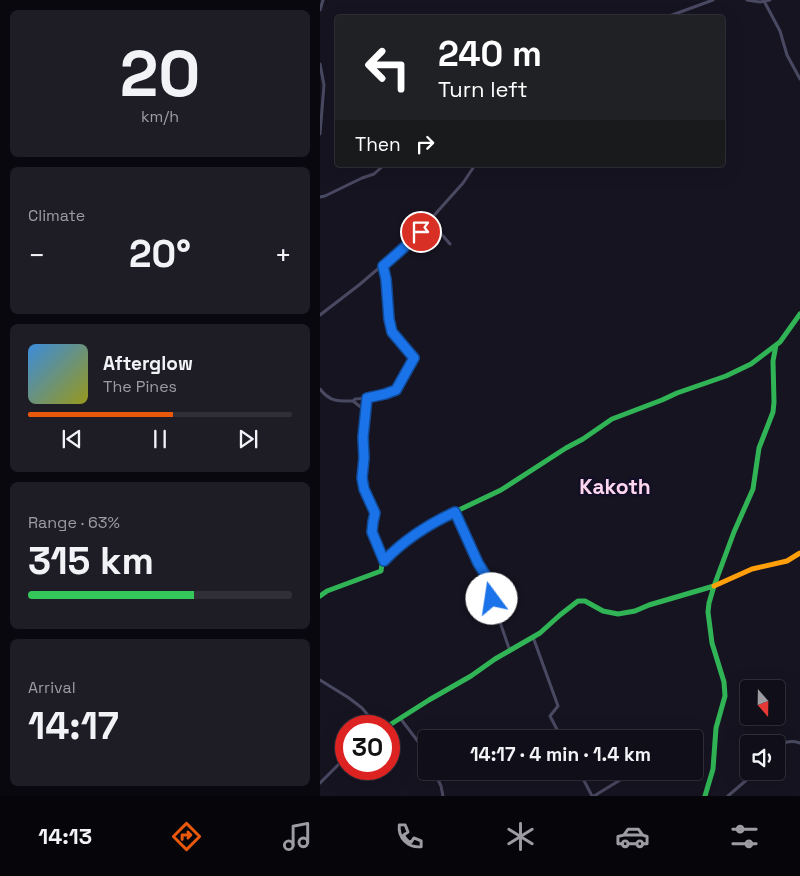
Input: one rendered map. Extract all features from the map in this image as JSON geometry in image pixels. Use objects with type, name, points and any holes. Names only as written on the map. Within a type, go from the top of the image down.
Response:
[{"type":"street","points":[[320,10],[322,0]]},
{"type":"street","points":[[672,15],[713,0]]},
{"type":"street","points":[[747,0],[770,0]]},
{"type":"street","points":[[764,1],[780,31],[800,79]]},
{"type":"street","points":[[320,64],[324,85],[320,134]]},
{"type":"street","points":[[320,197],[374,174],[382,167]]},
{"type":"street","points":[[320,315],[383,266],[413,239],[463,183],[474,167]]},
{"type":"street","points":[[430,221],[450,244]]},
{"type":"street","points":[[320,389],[323,394],[332,400],[353,401],[355,399],[385,394],[396,390],[414,358],[392,332],[383,266]]},
{"type":"street","points":[[320,596],[326,591],[378,572],[381,570],[384,561],[404,543],[426,528],[501,490],[612,419],[726,376],[751,364],[780,342],[800,314]]},
{"type":"street","points":[[705,796],[713,768],[716,728],[725,696],[724,682],[714,652],[708,612],[714,586],[734,532],[753,489],[759,448],[773,412],[773,361],[776,346]]},
{"type":"street","points":[[367,398],[363,437],[364,458],[362,478],[364,489],[375,513],[372,532],[384,561]]},
{"type":"street","points":[[353,401],[367,410]]},
{"type":"street","points":[[455,512],[478,563],[486,576],[510,651]]},
{"type":"street","points":[[418,741],[400,718],[464,681],[545,630],[578,601],[585,602],[603,611],[618,614],[635,611],[714,586],[752,570],[787,561],[800,553]]},
{"type":"street","points":[[533,637],[558,706],[550,716],[557,730]]},
{"type":"street","points":[[320,680],[349,698],[368,715]]},
{"type":"street","points":[[785,743],[793,741],[800,744]]},
{"type":"street","points":[[320,783],[335,768]]},
{"type":"street","points":[[439,780],[444,796]]},
{"type":"street","points":[[583,780],[593,796],[620,780]]},
{"type":"street","points":[[728,796],[747,780]]},
{"type":"traffic: fast","points":[[705,796],[713,769],[716,728],[725,696],[724,682],[712,643],[708,612],[709,603],[734,532],[753,489],[759,448],[773,412],[773,361],[776,345],[800,314]]},
{"type":"traffic: fast","points":[[320,596],[327,591],[381,571],[382,564],[390,555],[426,528],[442,518],[501,490],[612,419],[726,376],[751,364],[776,345]]},
{"type":"traffic: fast","points":[[400,718],[540,633],[578,601],[585,601],[603,611],[618,614],[635,611],[714,586]]},
{"type":"traffic: slow","points":[[714,586],[752,569],[787,561],[800,553]]},
{"type":"district","name":"Kakoth","points":[[615,486]]},
{"type":"route","points":[[421,232],[383,266],[392,332],[414,358],[396,390],[367,398],[363,437],[364,458],[362,478],[364,489],[375,513],[372,532],[384,561],[404,543],[442,518],[455,512],[478,563],[486,576],[492,599]]}]
